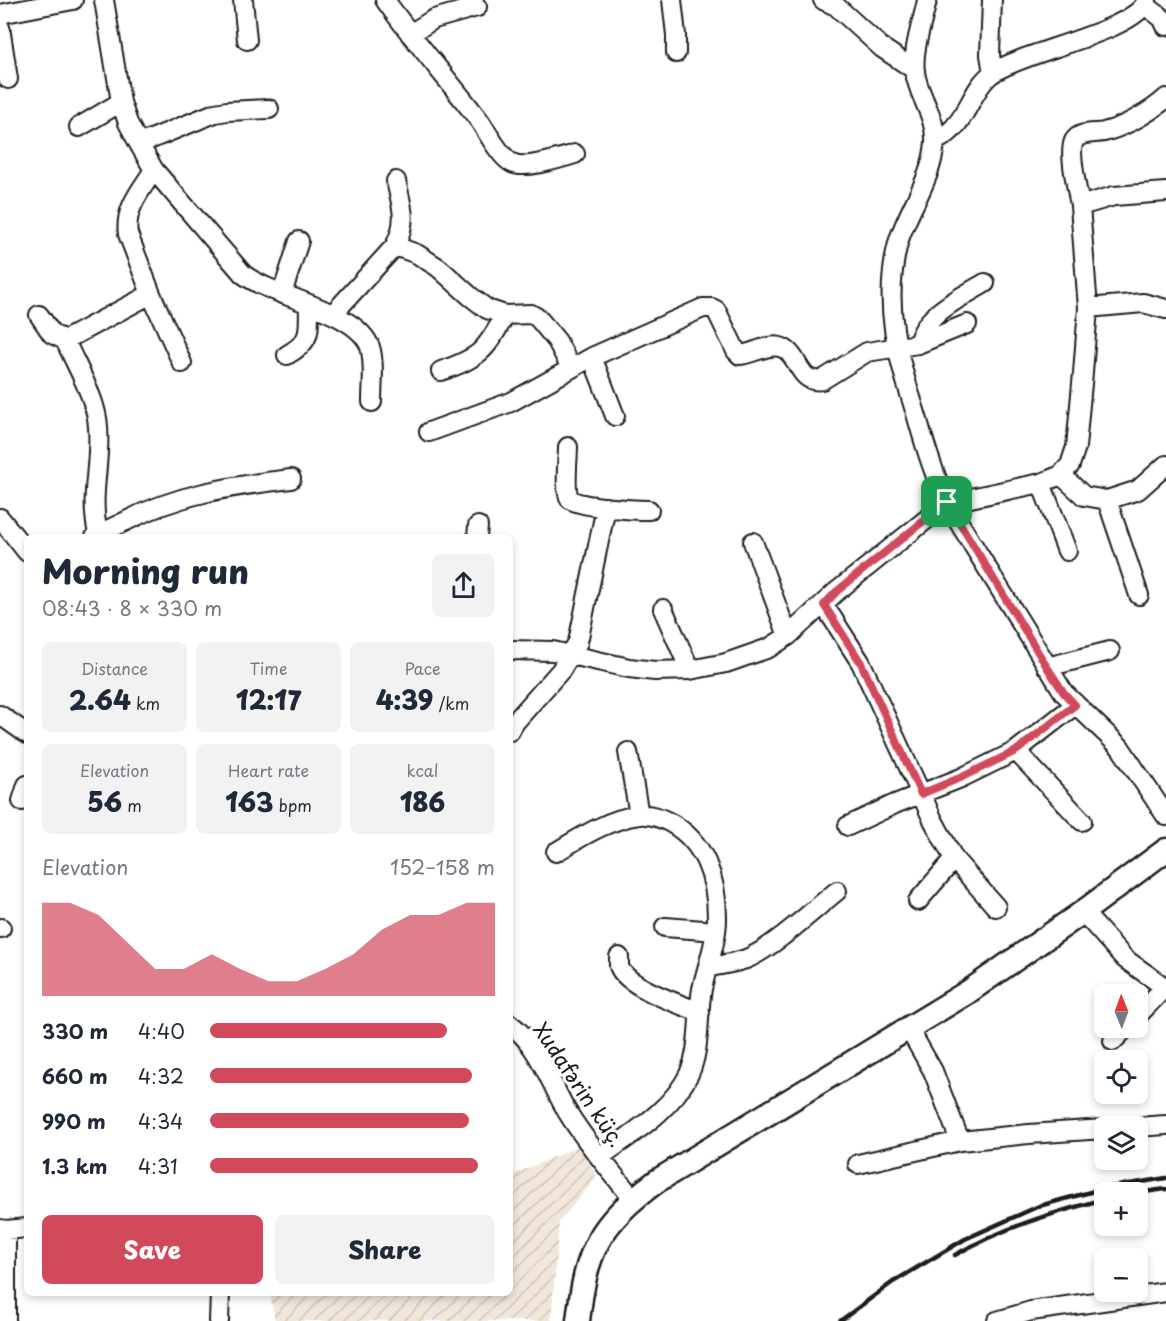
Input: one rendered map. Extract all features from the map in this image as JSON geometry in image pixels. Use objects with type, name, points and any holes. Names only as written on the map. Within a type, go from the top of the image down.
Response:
[{"type":"street","points":[[0,14],[73,0]]},
{"type":"street","points":[[104,0],[121,102],[128,123],[154,170],[243,274],[255,283],[333,314],[353,326],[369,344],[372,402]]},
{"type":"street","points":[[243,0],[247,40]]},
{"type":"street","points":[[385,0],[464,100],[504,156],[512,163],[523,166],[575,154]]},
{"type":"street","points":[[672,0],[676,53]]},
{"type":"street","points":[[823,0],[836,6],[882,48],[915,70]]},
{"type":"street","points":[[927,0],[916,53],[915,70],[918,85],[933,122],[935,141],[926,180],[901,233],[897,247],[892,313],[899,364],[933,471],[947,502],[1064,693],[1120,747],[1166,816]]},
{"type":"street","points":[[992,0],[990,55],[993,73]]},
{"type":"street","points":[[935,141],[948,134],[955,126],[982,83],[993,73],[1011,63],[1120,24],[1137,14],[1147,3],[1162,18],[1166,26]]},
{"type":"street","points":[[410,34],[434,20],[477,7]]},
{"type":"street","points":[[0,27],[8,79]]},
{"type":"street","points":[[513,650],[553,651],[629,668],[655,671],[690,670],[726,663],[754,654],[788,636],[836,592],[947,502],[1041,483],[1061,475],[1070,465],[1076,447],[1088,308],[1080,206],[1072,149],[1075,140],[1081,134],[1116,128],[1166,98]]},
{"type":"street","points":[[79,127],[121,102]]},
{"type":"street","points":[[139,144],[215,113],[269,109]]},
{"type":"street","points":[[154,170],[128,212],[126,224],[152,294],[182,363]]},
{"type":"street","points":[[333,314],[395,246],[403,230],[404,217],[396,181]]},
{"type":"street","points":[[1080,206],[1114,196],[1166,192]]},
{"type":"street","points":[[282,294],[299,241]]},
{"type":"street","points":[[395,246],[417,254],[439,268],[487,309],[505,315],[531,314],[538,318],[557,341],[571,368]]},
{"type":"street","points":[[918,344],[927,324],[946,306],[985,283]]},
{"type":"street","points":[[65,340],[152,294]]},
{"type":"street","points":[[1088,308],[1143,303],[1166,309]]},
{"type":"street","points":[[287,355],[301,347],[307,338],[309,305]]},
{"type":"street","points":[[429,432],[511,402],[592,357],[703,308],[712,308],[718,314],[740,355],[774,346],[781,347],[787,350],[807,378],[814,381],[822,380],[867,352],[918,344],[967,324]]},
{"type":"street","points":[[39,315],[52,334],[65,340],[94,406],[98,425],[93,501],[97,534]]},
{"type":"street","points":[[441,371],[471,360],[479,354],[505,315]]},
{"type":"street","points":[[592,357],[615,416]]},
{"type":"street","points":[[568,447],[569,497],[573,501],[606,507],[649,510]]},
{"type":"street","points":[[1061,475],[1084,496],[1107,500],[1138,490],[1166,465]]},
{"type":"street","points":[[101,534],[162,505],[199,493],[224,487],[291,479]]},
{"type":"street","points":[[1041,483],[1067,551]]},
{"type":"street","points":[[1107,500],[1139,595]]},
{"type":"street","points":[[513,727],[572,656],[578,642],[606,507]]},
{"type":"street","points":[[0,518],[24,548]]},
{"type":"street","points":[[753,542],[788,636]]},
{"type":"street","points":[[824,605],[866,672],[921,794],[954,859],[996,907]]},
{"type":"street","points":[[663,609],[690,670]]},
{"type":"street","points":[[1047,667],[1110,651]]},
{"type":"street","points":[[848,826],[960,778],[1016,751],[1075,705]]},
{"type":"street","points":[[0,715],[24,732]]},
{"type":"street","points":[[1016,751],[1082,821]]},
{"type":"street","points":[[627,752],[639,815]]},
{"type":"street","points":[[556,852],[592,831],[612,823],[639,815],[657,816],[673,824],[694,842],[708,863],[713,879],[717,916],[716,930],[703,988],[698,1037],[689,1073],[677,1094],[653,1117],[600,1157]]},
{"type":"street","points":[[578,1321],[587,1264],[606,1228],[633,1199],[657,1181],[968,992],[1083,912],[1166,850]]},
{"type":"street","points":[[918,901],[954,859]]},
{"type":"street","points":[[709,967],[747,958],[768,947],[837,891]]},
{"type":"street","points":[[1083,912],[1125,959],[1166,987],[1148,1005]]},
{"type":"street","points":[[665,927],[716,930]]},
{"type":"street","points":[[618,957],[623,973],[637,983],[660,997],[699,1012]]},
{"type":"street","name":"Xudafərin küç.","points":[[513,1027],[525,1037],[536,1053],[568,1113],[633,1199]]},
{"type":"street","points":[[909,1029],[933,1071],[960,1141]]},
{"type":"street","points":[[1113,1041],[1116,1038]]},
{"type":"street","points":[[1148,1126],[1166,1125]]},
{"type":"street","points":[[858,1164],[960,1141],[1094,1130]]},
{"type":"street","points":[[6,1321],[3,1230],[24,1228]]},
{"type":"street","points":[[997,1321],[1031,1311],[1166,1292]]},
{"type":"street","points":[[219,1321],[220,1296]]},
{"type":"shaded area","points":[[579,1146],[597,1177],[559,1222],[551,1321],[275,1321],[271,1296],[513,1296],[513,1175]]},
{"type":"railway","points":[[840,1321],[893,1282],[965,1239],[1039,1206],[1105,1188],[1166,1178]]},
{"type":"railway","points":[[1148,1191],[1166,1189]]},
{"type":"railway","points":[[955,1255],[1009,1229],[1094,1202]]},
{"type":"route","points":[[947,502],[1047,667],[1075,705],[1016,751],[921,794],[871,682],[848,640],[824,605],[836,592],[947,502]]}]
